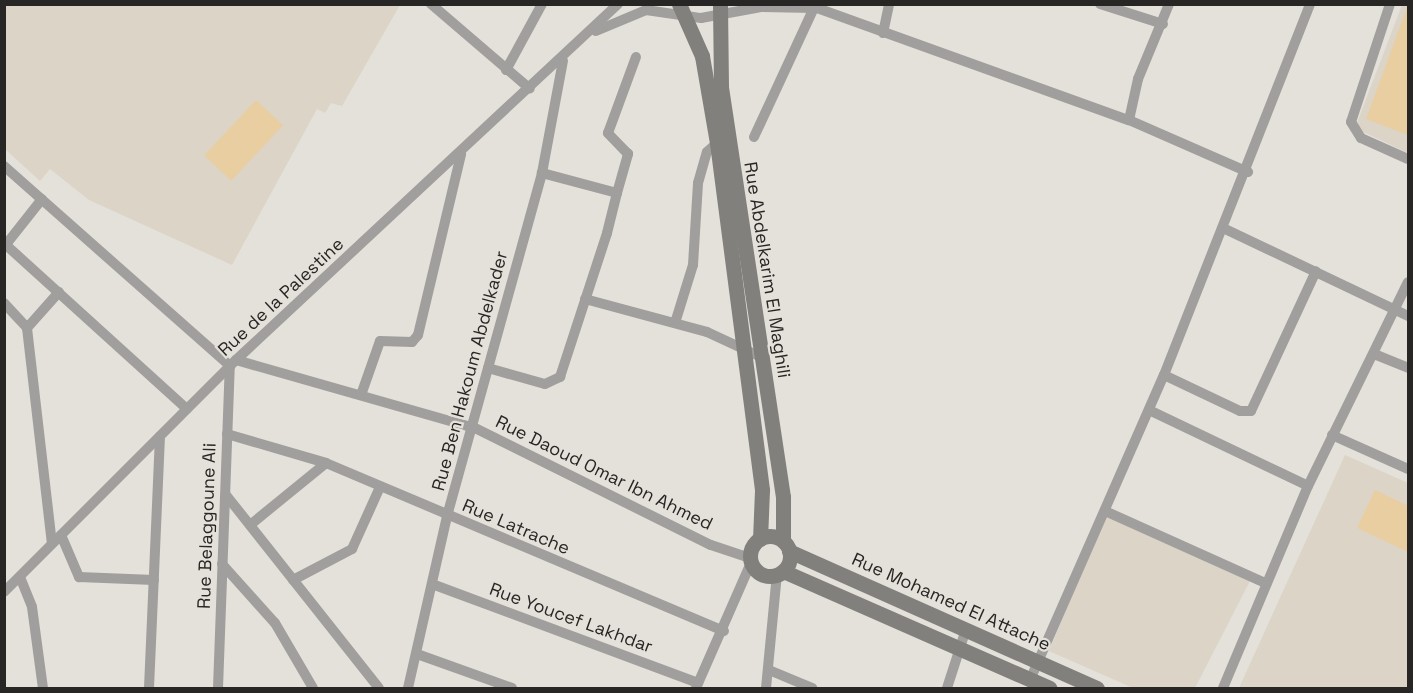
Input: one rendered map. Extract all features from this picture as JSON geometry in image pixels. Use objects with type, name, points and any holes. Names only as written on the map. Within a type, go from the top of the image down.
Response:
[{"type":"street","points":[[431,4],[530,89]]},
{"type":"street","points":[[506,70],[543,4]]},
{"type":"street","name":"Rue de la Palestine","points":[[4,592],[233,363],[563,61],[618,4]]},
{"type":"street","points":[[883,33],[889,4]]},
{"type":"street","points":[[1100,4],[1163,24]]},
{"type":"street","points":[[1129,120],[1138,79],[1163,24],[1169,4]]},
{"type":"street","points":[[1030,680],[1164,375],[1248,172],[1310,4]]},
{"type":"street","points":[[1390,4],[1351,122],[1361,138],[1408,159]]},
{"type":"street","points":[[588,35],[646,10],[681,11],[810,6],[1129,120],[1248,172]]},
{"type":"street","points":[[754,137],[810,6]]},
{"type":"street","name":"Rue Abdelkarim El Maghili","points":[[720,10],[721,87],[783,497],[786,546],[780,573]]},
{"type":"street","points":[[681,11],[702,56],[717,143],[746,348],[762,490],[760,538],[724,631],[697,686]]},
{"type":"street","points":[[488,368],[554,383],[585,299],[628,154],[608,133],[636,57]]},
{"type":"street","name":"Rue Ben Hakoum Abdelkader","points":[[408,688],[447,516],[475,428],[488,368],[542,173],[563,61]]},
{"type":"street","points":[[675,324],[693,265],[698,183],[707,152],[717,143]]},
{"type":"street","points":[[361,395],[380,341],[412,342],[418,335],[461,153]]},
{"type":"street","points":[[4,166],[233,363]]},
{"type":"street","points":[[542,173],[618,193]]},
{"type":"street","points":[[42,198],[5,246],[59,291],[187,409]]},
{"type":"street","points":[[1223,228],[1408,316]]},
{"type":"street","points":[[1164,375],[1240,411],[1251,411],[1316,271]]},
{"type":"street","points":[[1223,688],[1265,583],[1308,486],[1397,310],[1408,282]]},
{"type":"street","points":[[27,328],[59,291]]},
{"type":"street","points":[[585,299],[675,324],[746,348],[761,357]]},
{"type":"street","points":[[4,303],[27,328],[38,453],[52,543]]},
{"type":"street","points":[[1374,354],[1408,368]]},
{"type":"street","name":"Rue Daoud Omar Ibn Ahmed","points":[[233,363],[361,395],[475,428],[711,545],[751,561]]},
{"type":"street","name":"Rue Belaggoune Ali","points":[[218,688],[227,434],[233,363]]},
{"type":"street","points":[[1149,410],[1308,486]]},
{"type":"street","name":"Rue Latrache","points":[[227,434],[326,463],[724,631]]},
{"type":"street","points":[[1332,435],[1408,469]]},
{"type":"street","points":[[148,688],[160,436]]},
{"type":"street","points":[[250,525],[326,463]]},
{"type":"street","points":[[293,580],[352,549],[380,487]]},
{"type":"street","points":[[226,495],[379,688]]},
{"type":"street","points":[[1105,511],[1265,583]]},
{"type":"street","points":[[61,535],[79,577],[154,580]]},
{"type":"street","name":"Rue Mohamed El Attache","points":[[760,538],[786,546],[1097,688]]},
{"type":"street","points":[[751,561],[759,573],[780,573],[1049,688]]},
{"type":"street","points":[[222,564],[275,623],[313,688]]},
{"type":"street","points":[[766,688],[780,573]]},
{"type":"street","points":[[20,577],[32,607],[43,688]]},
{"type":"street","name":"Rue Youcef Lakhdar","points":[[432,584],[697,686]]},
{"type":"street","points":[[947,688],[966,629]]},
{"type":"street","points":[[417,654],[512,688]]},
{"type":"street","points":[[769,670],[812,688]]},
{"type":"shaded area","points":[[5,5],[400,5],[342,106],[331,103],[325,113],[317,109],[232,265],[89,200],[50,169],[40,181],[5,149]]},
{"type":"shaded area","points":[[1402,5],[1408,5],[1408,153],[1355,128]]},
{"type":"shaded area","points":[[1408,5],[1408,135],[1366,119]]},
{"type":"shaded area","points":[[256,100],[283,125],[231,181],[204,156]]},
{"type":"shaded area","points":[[1345,455],[1408,483],[1408,688],[1239,688]]},
{"type":"shaded area","points":[[1375,490],[1408,506],[1408,552],[1357,528]]},
{"type":"shaded area","points":[[1107,513],[1251,579],[1195,688],[1133,688],[1049,651]]}]
